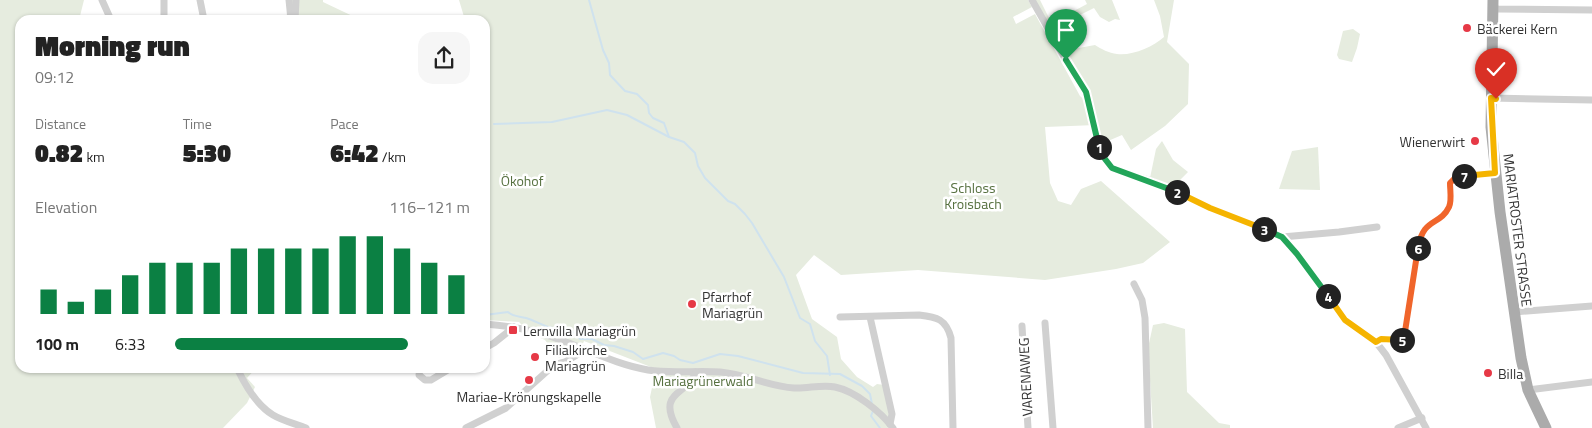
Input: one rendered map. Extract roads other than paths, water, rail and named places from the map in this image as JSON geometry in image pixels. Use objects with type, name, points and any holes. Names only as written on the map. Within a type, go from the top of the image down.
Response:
[{"type":"main road","name":"MARIATROSTER STRASSE","points":[[1493,4],[1491,98],[1495,173],[1514,312],[1528,390],[1546,428]]},
{"type":"street","points":[[102,0],[110,15]]},
{"type":"street","points":[[164,0],[164,15]]},
{"type":"street","points":[[200,0],[203,15]]},
{"type":"street","points":[[289,0],[290,15]]},
{"type":"street","points":[[295,15],[296,0]]},
{"type":"street","points":[[1032,0],[1086,92],[1100,148],[1112,168],[1149,180],[1210,208],[1282,237],[1297,254],[1345,320],[1376,342],[1386,356],[1426,428]]},
{"type":"street","points":[[1493,4],[1498,9],[1592,10]]},
{"type":"street","points":[[1491,98],[1592,100]]},
{"type":"street","points":[[1376,342],[1381,339],[1399,341],[1404,338],[1420,236],[1424,228],[1441,216],[1450,205],[1450,183],[1456,177],[1495,173]]},
{"type":"street","points":[[1282,237],[1377,227]]},
{"type":"street","points":[[1134,284],[1142,300],[1145,318],[1148,428]]},
{"type":"street","points":[[1514,312],[1592,306]]},
{"type":"street","points":[[840,317],[932,316],[947,325],[951,338],[953,428]]},
{"type":"street","points":[[870,317],[892,414],[891,426]]},
{"type":"street","points":[[1045,323],[1052,428]]},
{"type":"street","points":[[490,325],[514,327],[551,336],[618,364],[650,371],[720,372],[772,385],[803,389],[833,386],[868,404],[891,426]]},
{"type":"street","name":"VARENAWEG","points":[[1022,326],[1028,428]]},
{"type":"street","points":[[490,345],[514,327]]},
{"type":"street","points":[[466,428],[506,408],[554,366],[585,350]]},
{"type":"street","points":[[677,428],[673,420],[670,402],[674,394],[693,381],[696,372]]},
{"type":"street","points":[[239,373],[244,383],[264,408],[276,417],[306,428]]},
{"type":"street","points":[[419,373],[425,380],[430,380],[442,373]]},
{"type":"street","points":[[1528,390],[1592,382]]},
{"type":"street","points":[[1398,428],[1422,418]]},
{"type":"waterway","points":[[589,0],[603,50],[609,63],[610,75],[625,91],[637,94],[648,105],[649,113],[653,118],[664,123],[669,137],[684,142],[695,153],[698,166],[705,178],[728,201],[735,204],[752,223],[784,277],[800,318],[810,324],[815,341],[827,356],[830,375]]},
{"type":"waterway","points":[[494,124],[552,122],[607,110],[627,115],[669,137]]},
{"type":"waterway","points":[[490,314],[508,312],[514,316],[529,319],[548,327],[573,332],[580,339],[592,339],[604,345],[633,352],[643,359],[663,353],[693,363],[720,354],[738,356],[803,373],[840,374],[862,386],[870,394],[872,404]]},
{"type":"waterway","points":[[873,411],[871,416],[880,428]]},
{"type":"place","name":"Bäckerei Kern","points":[[1467,28]]},
{"type":"place","name":"Wienerwirt","points":[[1475,141]]},
{"type":"place","name":"Pfarrhof Mariagrün","points":[[692,304]]},
{"type":"place","name":"Lernvilla Mariagrün","points":[[513,330]]},
{"type":"place","name":"Filialkirche Mariagrün","points":[[535,357]]},
{"type":"place","name":"Billa","points":[[1488,373]]},
{"type":"place","name":"Mariae-Krönungskapelle","points":[[529,380]]},
{"type":"park label","name":"Ökohof","points":[[522,180]]},
{"type":"park label","name":"Schloss Kroisbach","points":[[973,196]]},
{"type":"park label","name":"Mariagrünerwald","points":[[703,380]]}]
